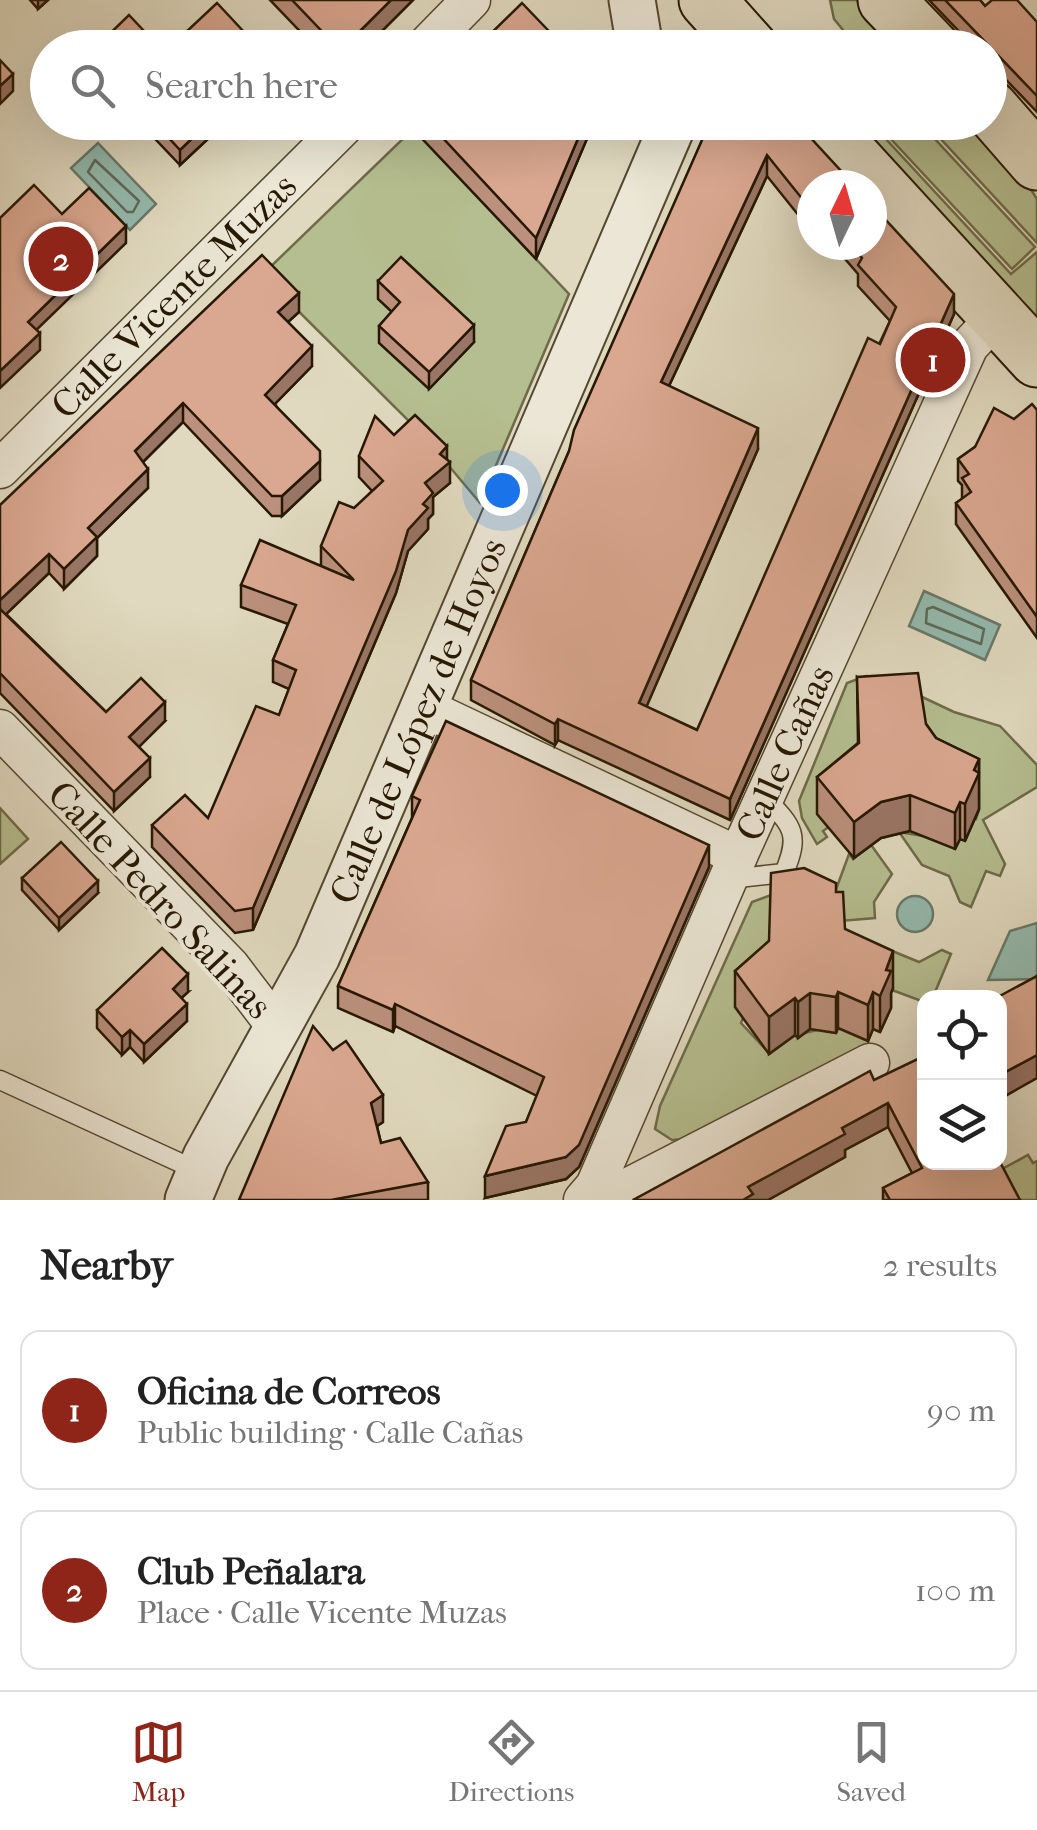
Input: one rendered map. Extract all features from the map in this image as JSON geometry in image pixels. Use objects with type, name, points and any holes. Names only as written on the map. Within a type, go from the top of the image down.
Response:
[{"type":"main road","points":[[886,0],[915,30]]},
{"type":"main road","points":[[1007,128],[1037,162]]},
{"type":"main road","points":[[837,140],[1022,342]]},
{"type":"street","points":[[442,30],[471,0]]},
{"type":"street","points":[[632,0],[637,30]]},
{"type":"street","name":"Calle Vicente Muzas","points":[[0,468],[330,140]]},
{"type":"street","points":[[612,260],[611,236],[636,154],[636,140]]},
{"type":"street","name":"Calle de López de Hoyos","points":[[194,1186],[317,956],[666,140]]},
{"type":"street","name":"Calle Cañas","points":[[582,1200],[595,1186],[764,798],[969,346],[984,330],[1022,342]]},
{"type":"street","points":[[422,706],[733,868]]},
{"type":"street","name":"Calle Pedro Salinas","points":[[0,730],[230,966],[278,1029]]},
{"type":"street","points":[[604,1200],[870,1063]]},
{"type":"street","points":[[618,1132],[680,1161]]},
{"type":"lane","points":[[0,1080],[194,1186]]},
{"type":"green space","points":[[830,0],[856,0],[885,30],[843,30],[834,19]]},
{"type":"green space","points":[[402,140],[423,140],[569,294],[480,503],[422,434],[262,275]]},
{"type":"green space","points":[[856,140],[887,140],[1011,274],[1037,252],[1037,340]]},
{"type":"green space","points":[[892,140],[936,140],[1035,247],[1012,269]]},
{"type":"green space","points":[[942,140],[987,140],[1023,177],[1037,199],[1037,243]]},
{"type":"green space","points":[[866,676],[882,678],[954,712],[1000,726],[1037,765],[1037,787],[983,820],[1005,864],[1000,876],[986,871],[971,907],[960,902],[949,876],[922,865],[899,832],[922,836],[926,830],[955,849],[960,839],[965,840],[972,818],[976,819],[979,810],[974,807],[858,748],[830,826],[823,831],[827,837],[817,844],[802,818],[799,801],[847,683]]},
{"type":"green space","points":[[0,808],[28,839],[0,864]]},
{"type":"green space","points":[[869,842],[892,874],[874,902],[875,918],[840,921],[831,903],[849,854],[853,859]]},
{"type":"green space","points":[[798,885],[741,1023],[769,1053],[784,1043],[782,1039],[840,1024],[868,1041],[869,1053],[683,1139],[672,1140],[655,1129],[660,1106],[752,902]]},
{"type":"green space","points":[[885,948],[919,962],[942,950],[951,954],[936,990],[917,990],[917,999],[892,990]]},
{"type":"green space","points":[[1028,1155],[1033,1163],[1037,1161],[1037,1200],[1007,1200],[993,1174],[1007,1170]]},
{"type":"water","points":[[98,143],[156,204],[130,230],[71,168]]},
{"type":"water","points":[[924,591],[1000,625],[985,660],[909,626]]},
{"type":"water","points":[[915,896],[927,902],[933,914],[927,926],[915,932],[903,926],[897,914],[903,902]]},
{"type":"water","points":[[1037,923],[1037,979],[988,980],[1010,931]]},
{"type":"building","points":[[292,0],[391,0],[361,30],[321,30]]},
{"type":"building","points":[[945,0],[980,0],[985,6],[992,0],[1017,0],[1037,22],[1037,96],[1007,65],[1007,30],[974,30]]},
{"type":"building","points":[[217,3],[242,30],[188,30]]},
{"type":"building","points":[[522,3],[548,30],[494,30]]},
{"type":"building","points":[[129,15],[143,30],[114,30]]},
{"type":"building","points":[[0,60],[13,74],[0,86]]},
{"type":"building","points":[[171,140],[190,140],[180,150]]},
{"type":"building","points":[[445,140],[577,140],[536,238]]},
{"type":"building","points":[[702,140],[813,140],[840,170],[797,170],[797,192],[767,155],[661,382],[758,428],[639,703],[697,730],[868,338],[880,344],[896,307],[858,265],[861,260],[887,260],[887,221],[954,294],[730,799],[558,719],[555,724],[471,680],[569,451],[574,430]]},
{"type":"building","points":[[34,185],[62,214],[89,188],[126,226],[28,322],[40,333],[0,371],[0,218]]},
{"type":"building","points":[[262,255],[299,293],[278,312],[312,346],[265,395],[320,451],[320,461],[282,496],[272,496],[183,403],[135,451],[148,469],[88,528],[97,537],[64,569],[49,554],[0,600],[0,505]]},
{"type":"building","points":[[401,257],[474,325],[429,372],[379,326],[400,302],[378,281]]},
{"type":"building","points":[[1032,404],[1037,410],[1037,617],[956,503],[971,492],[962,478],[969,474],[958,459],[975,447],[994,408],[1014,419]]},
{"type":"building","points":[[415,415],[447,446],[440,454],[450,462],[425,483],[433,493],[423,504],[428,508],[408,530],[396,571],[253,908],[235,911],[152,825],[185,795],[208,818],[256,706],[279,715],[296,670],[273,660],[296,605],[241,585],[260,540],[354,580],[321,546],[339,502],[354,508],[383,481],[359,456],[375,416],[394,435]]},
{"type":"building","points":[[0,609],[106,712],[141,678],[165,702],[129,737],[150,758],[114,792],[0,673]]},
{"type":"building","points":[[918,673],[926,724],[936,738],[979,759],[974,770],[979,773],[965,804],[960,802],[955,813],[910,795],[881,802],[854,822],[817,777],[859,743],[857,677]]},
{"type":"building","points":[[446,721],[709,845],[579,1145],[566,1157],[485,1176],[506,1126],[526,1122],[544,1077],[395,1004],[393,1010],[338,986],[420,800],[412,796]]},
{"type":"building","points":[[61,842],[98,881],[59,918],[22,878]]},
{"type":"building","points":[[804,868],[836,883],[836,892],[843,892],[845,929],[893,951],[886,970],[891,971],[880,996],[873,992],[868,1005],[838,992],[836,997],[810,993],[798,1002],[795,998],[769,1017],[735,971],[769,941],[771,873]]},
{"type":"building","points":[[162,948],[188,974],[173,989],[187,1004],[144,1044],[130,1030],[122,1037],[97,1010]]},
{"type":"building","points":[[1037,976],[1037,1055],[1007,1071],[1007,992]]},
{"type":"building","points":[[313,1026],[333,1050],[346,1041],[383,1095],[371,1103],[381,1143],[400,1138],[428,1182],[331,1200],[239,1200]]},
{"type":"building","points":[[917,1059],[917,1158],[888,1103],[842,1128],[845,1134],[748,1187],[753,1194],[743,1200],[633,1200],[870,1071],[874,1080]]},
{"type":"building","points":[[918,1170],[1004,1170],[1020,1200],[890,1200],[883,1188]]},
{"type":"place","name":"Club Peñalara","points":[[61,259]]},
{"type":"place","name":"Oficina de Correos","points":[[933,360]]}]
